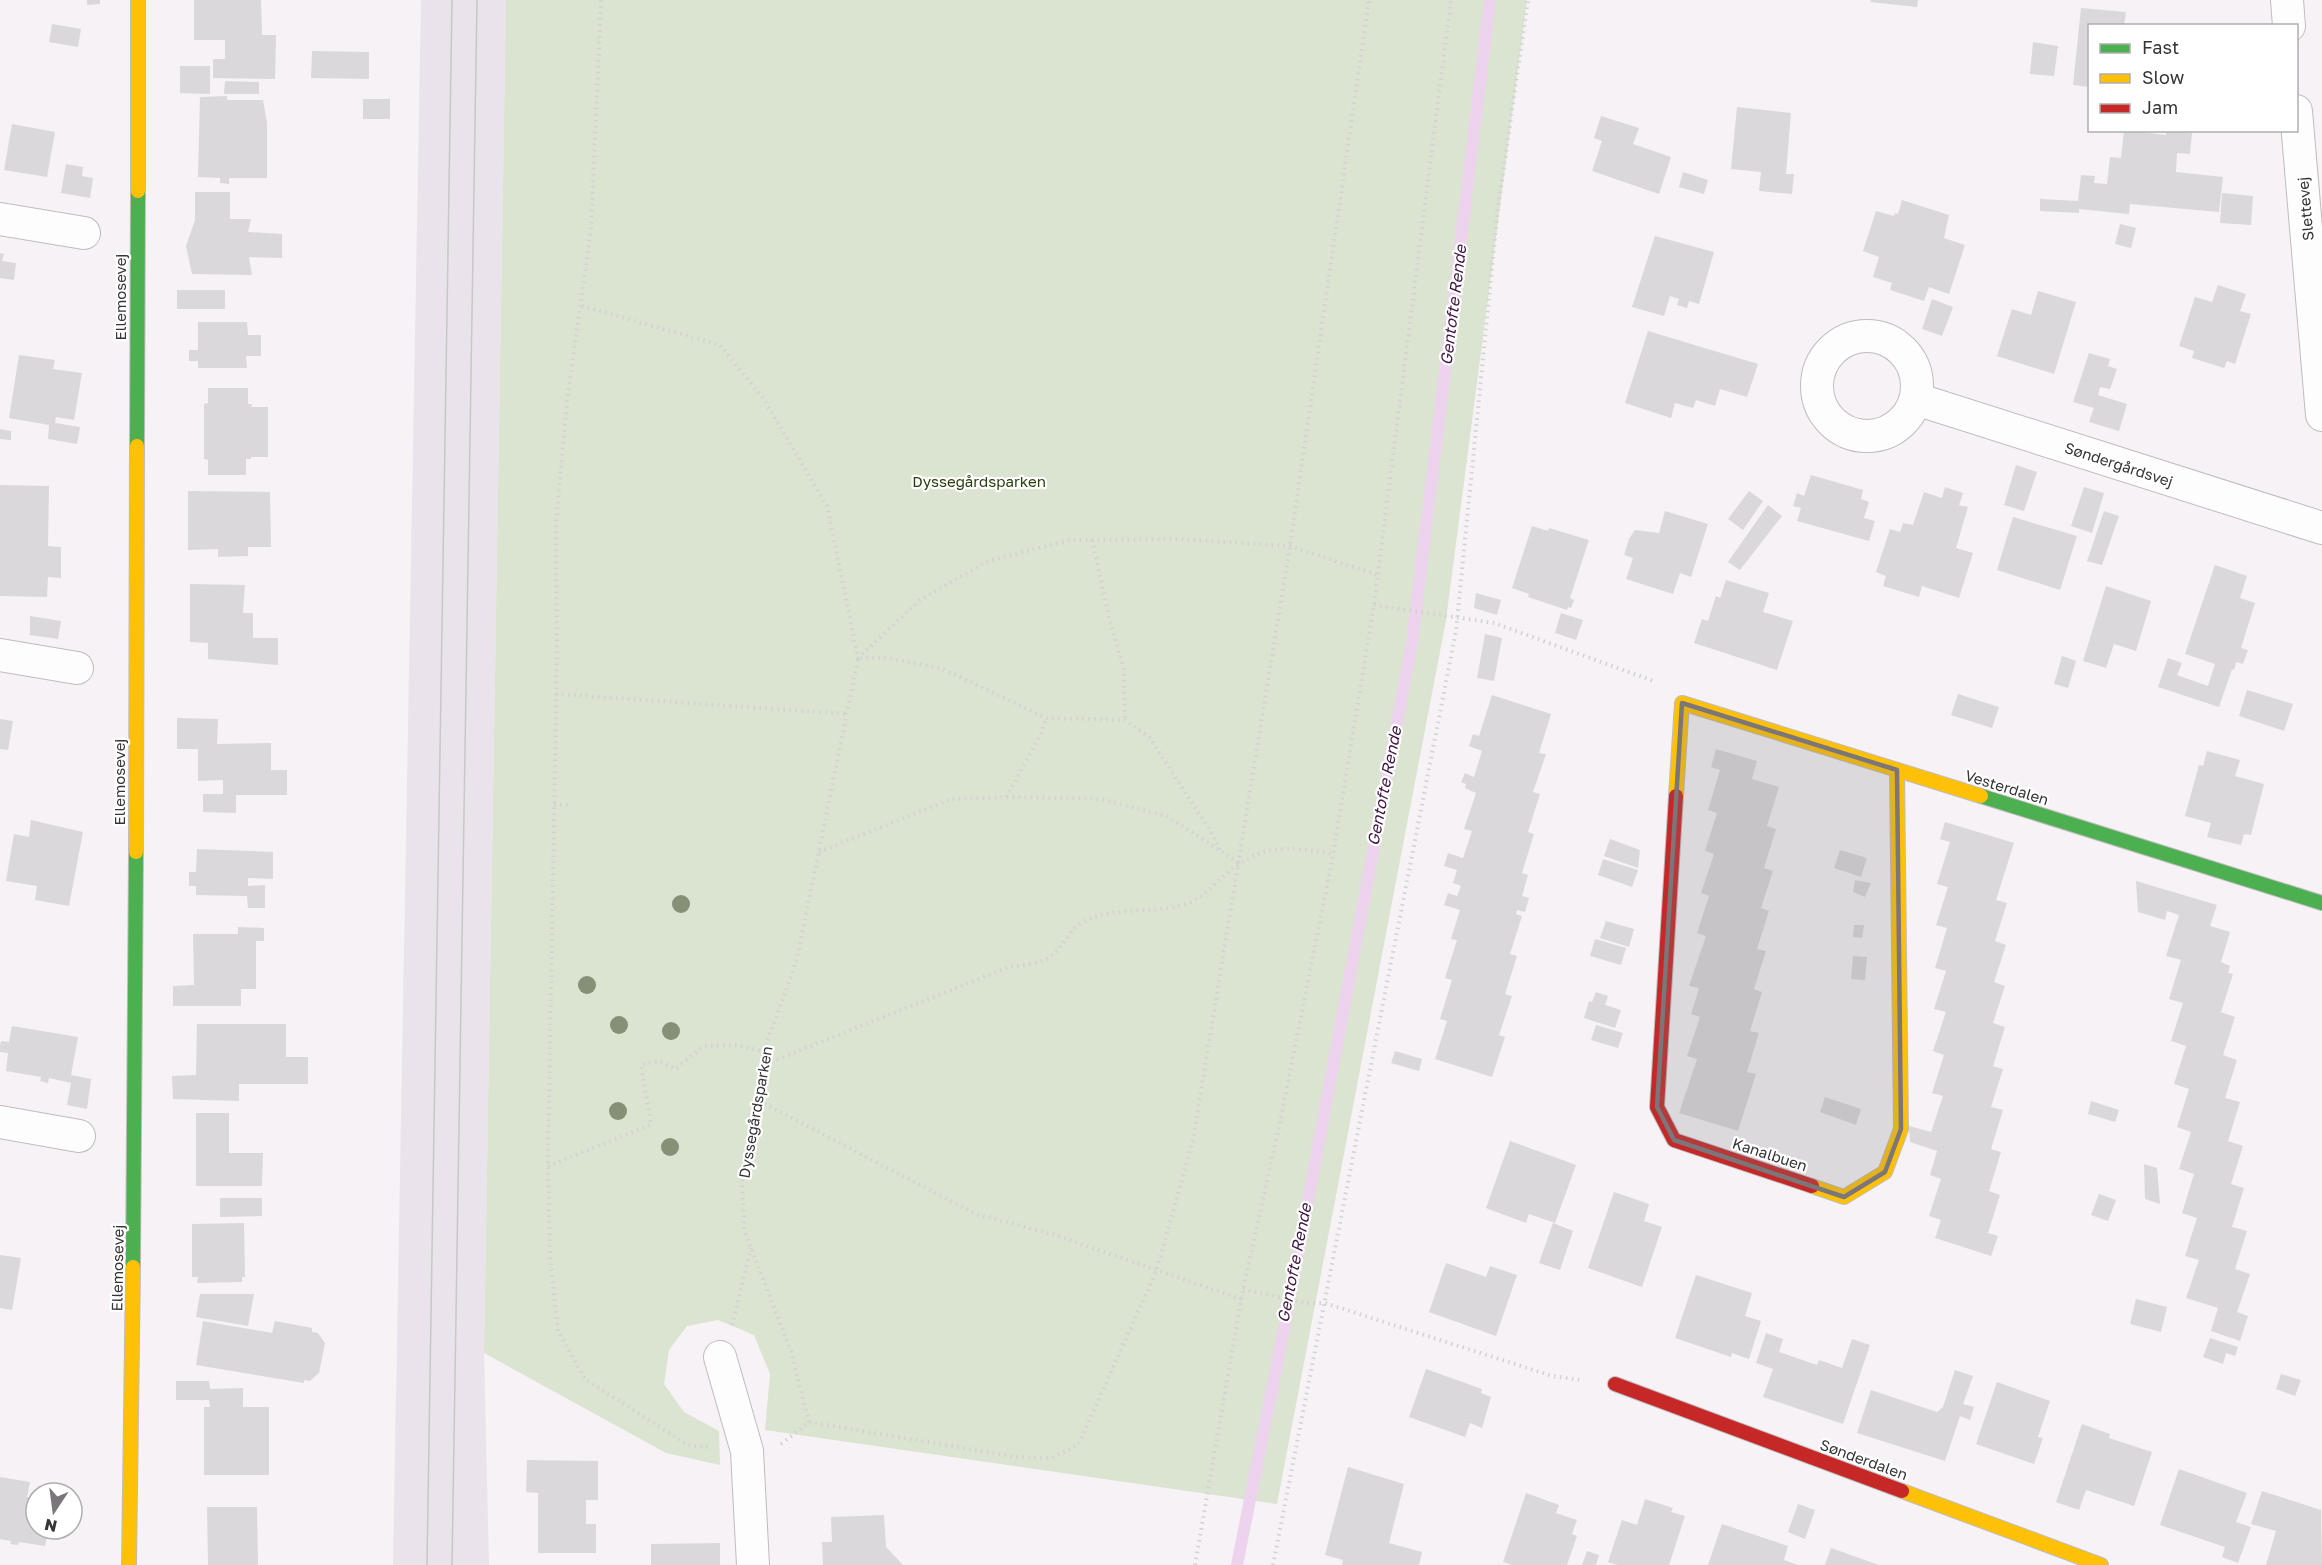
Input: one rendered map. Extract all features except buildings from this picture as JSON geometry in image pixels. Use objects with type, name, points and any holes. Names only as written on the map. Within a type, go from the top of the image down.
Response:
[{"type":"street","name":"Ellemosevej","points":[[129,1565],[135,1129],[138,0]]},
{"type":"street","points":[[2287,0],[2289,24]]},
{"type":"street","name":"Slettevej","points":[[2298,132],[2322,414]]},
{"type":"street","points":[[0,219],[84,233]]},
{"type":"street","name":"Søndergårdsvej","points":[[1916,399],[2322,528]]},
{"type":"street","points":[[0,655],[77,668]]},
{"type":"street","name":"Kanalbuen","points":[[1682,703],[1657,1107],[1674,1140],[1844,1197],[1885,1172],[1901,1129],[1897,770]]},
{"type":"street","name":"Vesterdalen","points":[[1682,703],[2322,903]]},
{"type":"street","points":[[0,1122],[79,1136]]},
{"type":"street","points":[[720,1357],[747,1451],[753,1565]]},
{"type":"street","name":"Sønderdalen","points":[[1615,1384],[2101,1565]]},
{"type":"path","points":[[601,0],[591,229],[567,401],[556,524],[556,694],[548,1166],[550,1257],[558,1331],[585,1379],[688,1445],[747,1451],[782,1444],[808,1422],[1016,1457],[1052,1458],[1078,1445],[1156,1272],[1193,1140],[1290,546],[1369,0]]},
{"type":"path","points":[[1195,1565],[1243,1289],[1279,1127],[1333,854],[1374,605],[1451,0]]},
{"type":"path","points":[[1273,1565],[1458,617],[1498,207],[1528,0]]},
{"type":"path","points":[[582,306],[720,345],[763,398],[827,506],[858,658]]},
{"type":"path","points":[[858,658],[920,600],[988,561],[1070,540],[1177,539],[1290,546],[1378,575]]},
{"type":"path","points":[[1092,540],[1109,617],[1124,670],[1125,720]]},
{"type":"path","points":[[1374,605],[1494,623],[1659,683],[1682,703]]},
{"type":"path","points":[[858,658],[888,658],[943,669],[1046,718],[1125,720],[1149,737],[1204,821],[1222,853]]},
{"type":"path","name":"Dyssegårdsparken","points":[[808,1422],[791,1351],[744,1230],[742,1173],[766,1064],[764,1051],[797,959],[858,658]]},
{"type":"path","points":[[556,694],[848,714]]},
{"type":"path","points":[[1006,798],[1041,734],[1046,718]]},
{"type":"path","points":[[819,852],[951,799],[1100,800],[1167,816],[1239,863]]},
{"type":"path","points":[[554,805],[571,805]]},
{"type":"path","points":[[766,1064],[1009,967],[1035,963],[1054,954],[1080,923],[1101,914],[1146,911],[1187,904],[1206,892],[1239,863],[1264,852],[1291,847],[1333,854]]},
{"type":"path","points":[[548,1166],[651,1125],[641,1065],[659,1061],[675,1069],[705,1046],[735,1045],[764,1051]]},
{"type":"path","points":[[759,1101],[975,1214],[1052,1234],[1156,1272],[1242,1299]]},
{"type":"path","points":[[720,1357],[732,1326],[751,1247]]},
{"type":"path","points":[[1243,1289],[1305,1303],[1325,1302],[1552,1376],[1615,1384]]},
{"type":"highlighted area","points":[[1682,703],[1897,770],[1901,1129],[1885,1172],[1844,1197],[1674,1140],[1657,1107]]},
{"type":"shaded area","points":[[421,0],[506,0],[484,1353],[489,1565],[393,1565]]},
{"type":"green space","name":"Dyssegårdsparken","points":[[506,0],[1527,0],[1446,620],[1277,1504],[765,1430],[770,1374],[754,1335],[718,1320],[687,1326],[669,1350],[664,1384],[684,1412],[719,1431],[720,1465],[666,1453],[484,1353]]},
{"type":"waterway","name":"Gentofte Rende","points":[[1237,1565],[1285,1324],[1412,642],[1490,0]]},
{"type":"tram line","points":[[427,1565],[452,0]]},
{"type":"tram line","points":[[452,1565],[477,0]]},
{"type":"traffic: fast","points":[[137,446],[138,191]]},
{"type":"traffic: fast","points":[[1981,796],[2322,903]]},
{"type":"traffic: fast","points":[[133,1267],[136,852]]},
{"type":"traffic: slow","points":[[138,0],[138,191]]},
{"type":"traffic: slow","points":[[136,852],[137,446]]},
{"type":"traffic: slow","points":[[1676,796],[1682,703],[1981,796]]},
{"type":"traffic: slow","points":[[1812,1186],[1844,1197],[1885,1172],[1901,1129],[1897,770]]},
{"type":"traffic: slow","points":[[129,1565],[133,1267]]},
{"type":"traffic: slow","points":[[1902,1491],[2101,1565]]},
{"type":"traffic: jam","points":[[1676,796],[1657,1107],[1674,1140],[1812,1186]]},
{"type":"traffic: jam","points":[[1615,1384],[1902,1491]]}]
